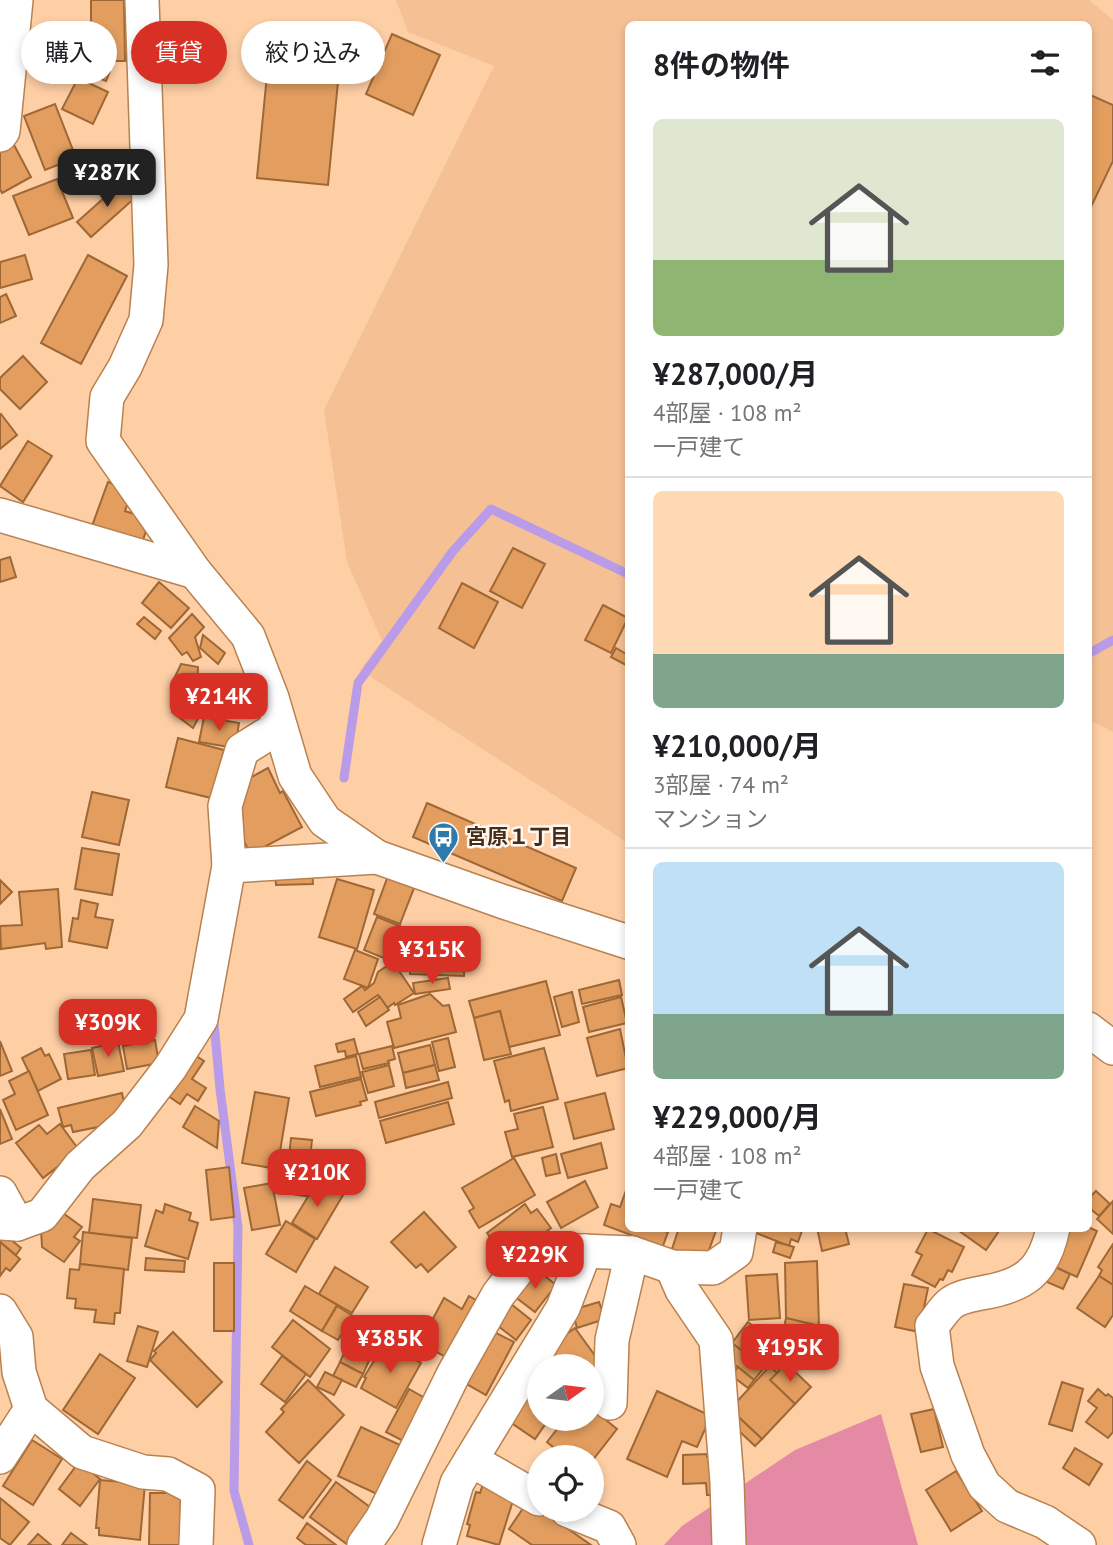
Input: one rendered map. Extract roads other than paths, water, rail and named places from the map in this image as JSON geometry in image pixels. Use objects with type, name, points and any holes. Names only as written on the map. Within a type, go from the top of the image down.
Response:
[{"type":"street","points":[[0,135],[3,131],[16,0]]},
{"type":"street","points":[[142,0],[151,265],[146,320],[125,367],[107,397],[103,441],[195,572],[248,636],[272,698],[295,776],[326,821],[377,857],[625,941]]},
{"type":"street","points":[[0,515],[195,572]]},
{"type":"street","points":[[0,1193],[8,1224],[42,1216],[80,1166],[127,1125],[170,1068],[201,1019],[229,866],[225,806],[243,750],[280,726]]},
{"type":"street","points":[[229,866],[377,857]]},
{"type":"street","points":[[1092,1032],[1113,1048]]},
{"type":"street","points":[[364,1545],[382,1519],[454,1373],[498,1295],[519,1268],[556,1250],[632,1254],[673,1267],[713,1268],[736,1251],[739,1232]]},
{"type":"street","points":[[1052,1232],[1048,1251],[1028,1277],[1005,1290],[971,1295],[951,1303],[932,1326],[937,1366],[968,1455],[984,1485],[1007,1506],[1045,1522],[1079,1545]]},
{"type":"street","points":[[439,1545],[457,1483],[563,1308],[585,1251]]},
{"type":"street","points":[[610,1403],[612,1340],[632,1254]]},
{"type":"street","points":[[673,1267],[682,1290],[716,1340],[729,1545]]},
{"type":"street","points":[[0,1311],[16,1337],[19,1372],[31,1409],[82,1452],[144,1472],[168,1474],[198,1490],[196,1545]]},
{"type":"street","points":[[0,1457],[31,1409]]},
{"type":"street","points":[[471,1460],[527,1492]]},
{"type":"street","points":[[597,1522],[609,1527],[620,1545]]},
{"type":"waterway","points":[[344,778],[358,683],[453,551],[491,509],[625,573]]},
{"type":"waterway","points":[[1092,652],[1113,640]]},
{"type":"waterway","points":[[214,1023],[238,1227],[234,1491],[249,1545]]},
{"type":"place","name":"宮原１丁目","points":[[443,864]]}]
